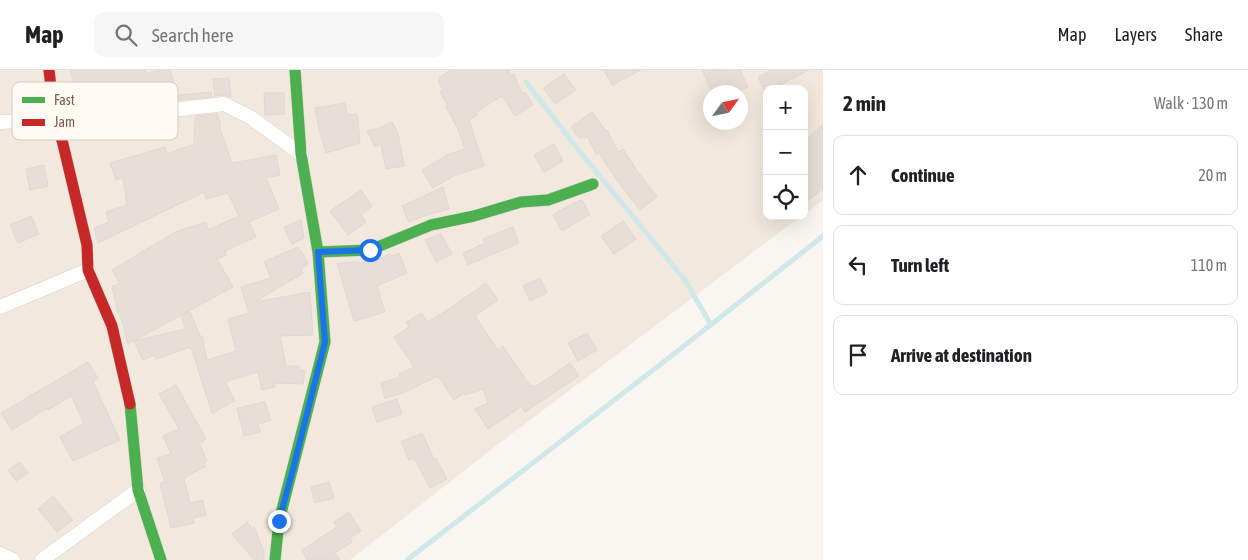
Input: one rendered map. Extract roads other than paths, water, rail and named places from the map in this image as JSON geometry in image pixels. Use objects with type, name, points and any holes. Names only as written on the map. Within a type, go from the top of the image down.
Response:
[{"type":"street","points":[[275,560],[279,521],[325,342],[318,252],[301,154],[295,70]]},
{"type":"street","points":[[178,109],[224,104],[250,117],[301,154]]},
{"type":"street","points":[[62,140],[87,245],[88,270],[112,326],[125,382],[131,410],[138,490],[161,560]]},
{"type":"street","points":[[318,252],[370,250],[431,225],[474,216],[521,202],[548,200],[594,184]]},
{"type":"street","points":[[0,307],[88,270]]},
{"type":"street","points":[[42,560],[138,490]]},
{"type":"street","points":[[0,554],[13,560]]},
{"type":"waterway","points":[[526,82],[580,152],[685,280],[711,325]]},
{"type":"waterway","points":[[407,560],[823,236]]}]
